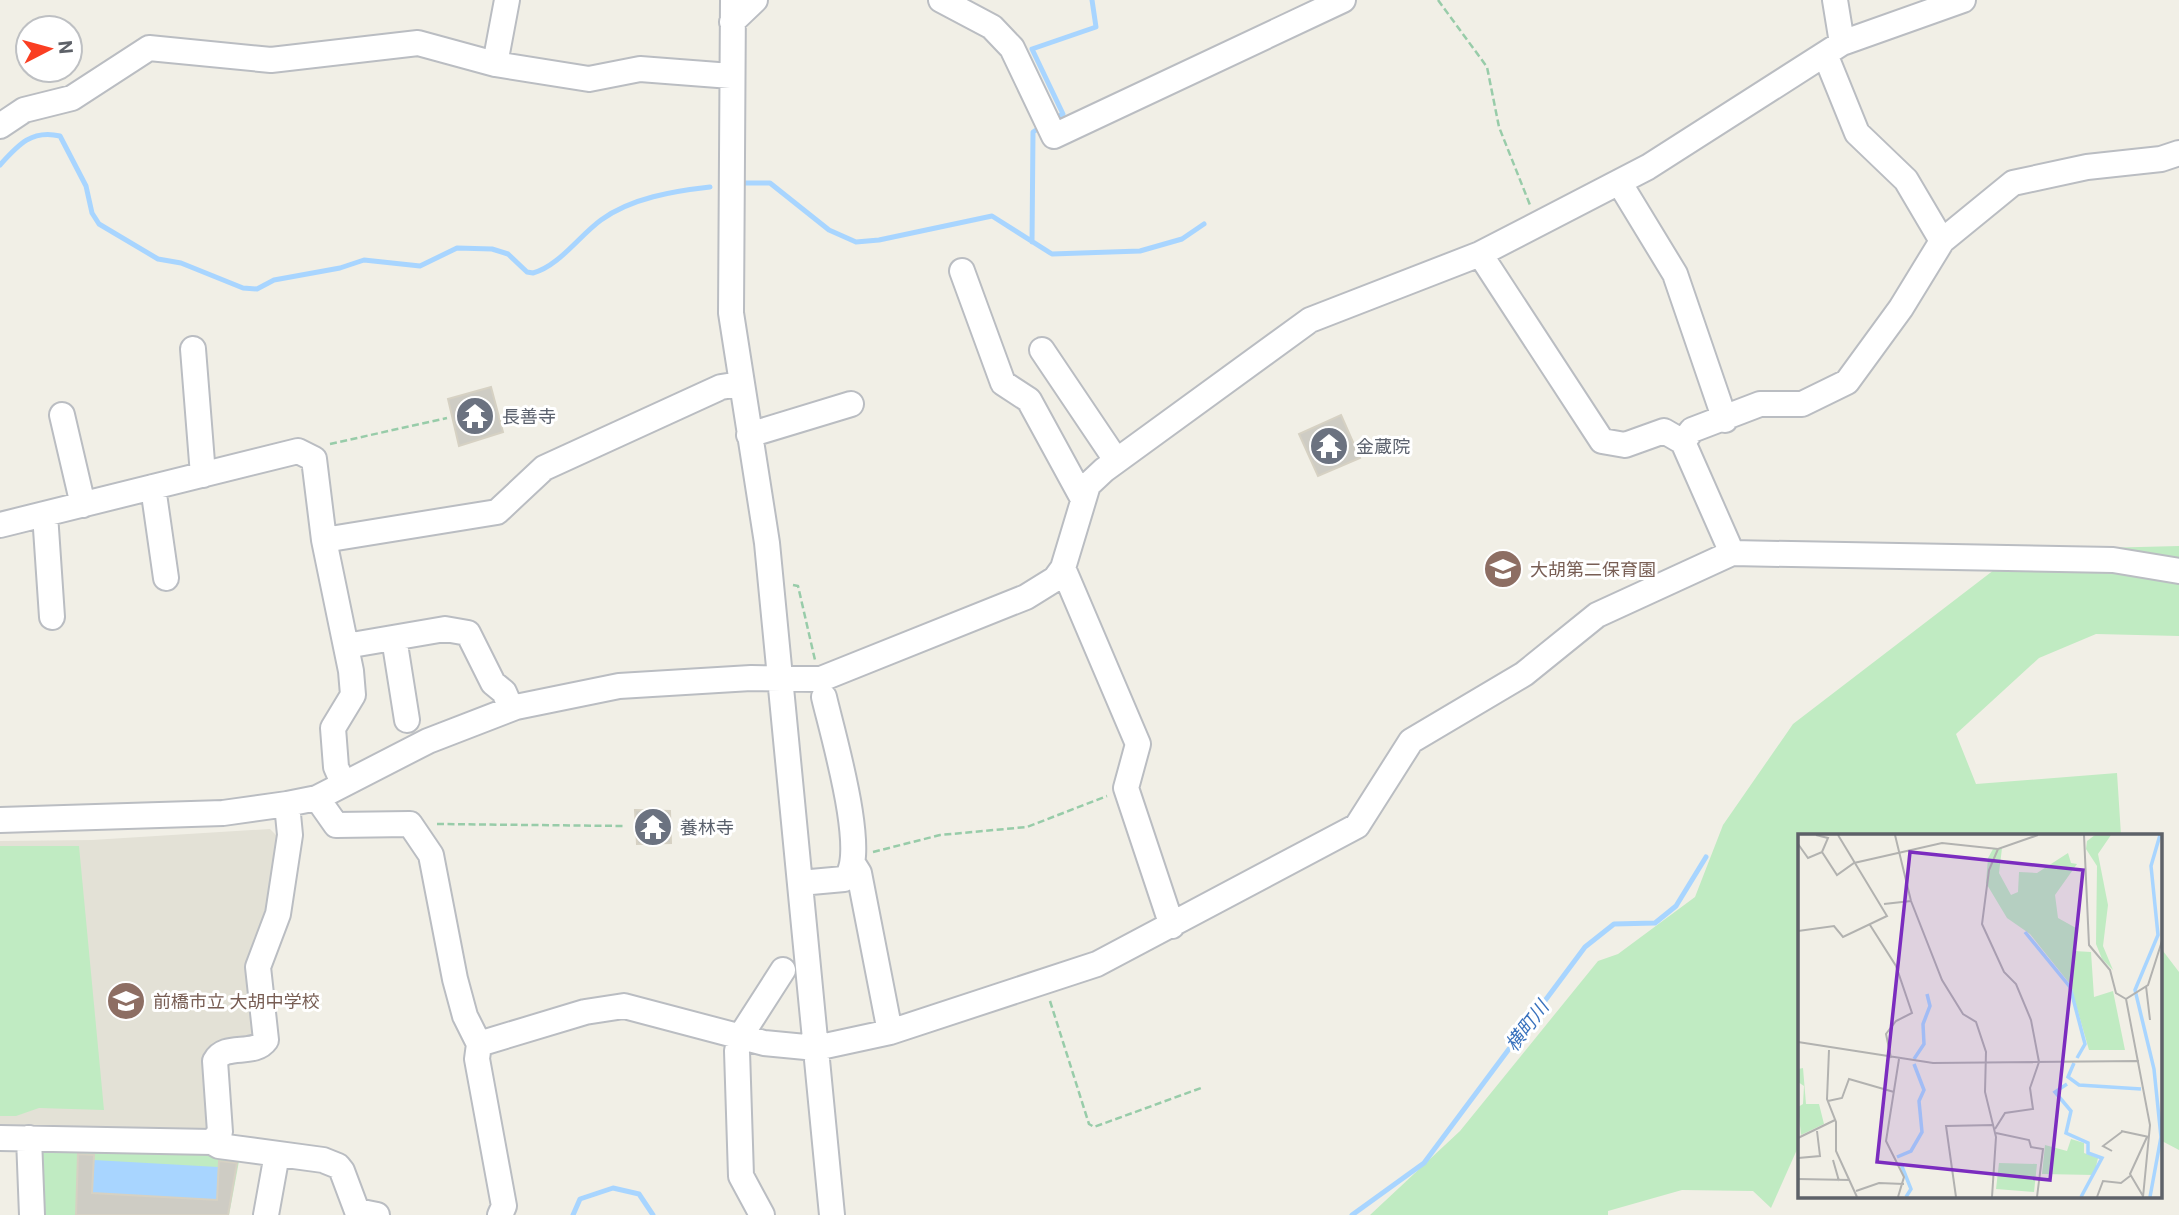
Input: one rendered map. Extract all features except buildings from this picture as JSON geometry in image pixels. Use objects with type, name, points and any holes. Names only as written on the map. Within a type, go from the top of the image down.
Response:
[{"type":"street","points":[[495,64],[507,0]]},
{"type":"street","points":[[755,0],[732,11],[731,313],[740,384],[764,519],[772,588],[832,1215]]},
{"type":"street","points":[[941,0],[992,27],[1012,48],[1049,131],[1054,136],[1343,0]]},
{"type":"street","points":[[1835,0],[1833,49],[1857,133],[1906,180],[1942,241]]},
{"type":"street","points":[[0,820],[223,813],[317,798],[428,741],[511,708],[563,695],[619,686],[821,679],[1026,597],[1055,579],[1063,568],[1088,485],[1116,460],[1310,320],[1480,254],[1619,182],[1833,49],[1963,0]]},
{"type":"street","points":[[0,126],[24,110],[72,98],[149,48],[271,60],[418,43],[495,64],[589,79],[640,69],[731,76]]},
{"type":"street","points":[[1684,442],[1692,430],[1725,420],[1760,404],[1802,404],[1847,382],[1901,308],[1942,241],[2013,183],[2087,167],[2161,159],[2179,153]]},
{"type":"street","points":[[1619,182],[1675,275],[1725,420]]},
{"type":"street","points":[[1480,254],[1602,441],[1625,445],[1664,431],[1684,442],[1732,553]]},
{"type":"street","points":[[962,271],[1003,383],[1029,400],[1083,499]]},
{"type":"street","points":[[193,349],[203,475]]},
{"type":"street","points":[[1042,350],[1116,460]]},
{"type":"street","points":[[324,540],[497,512],[544,468],[721,387],[740,384]]},
{"type":"street","points":[[749,435],[852,404]]},
{"type":"street","points":[[62,415],[83,505]]},
{"type":"street","points":[[0,526],[298,451],[314,459],[324,540],[354,695],[333,728],[336,767],[342,783]]},
{"type":"street","points":[[153,487],[166,578]]},
{"type":"street","points":[[45,514],[52,617]]},
{"type":"street","points":[[479,1044],[585,1012],[624,1006],[740,1037],[798,1048],[816,1048],[890,1032],[1118,955],[1357,826],[1411,741],[1524,674],[1597,615],[1732,553],[2113,560],[2179,571]]},
{"type":"street","points":[[1063,568],[1138,744],[1126,788],[1172,926]]},
{"type":"street","points":[[346,646],[445,629],[468,634],[493,683],[504,692],[511,708]]},
{"type":"street","points":[[394,638],[407,720]]},
{"type":"street","points":[[800,883],[844,879],[849,876],[854,861],[855,840],[824,697]]},
{"type":"street","points":[[317,798],[336,825],[410,824],[431,855],[455,978],[465,1016],[479,1044],[477,1059],[504,1206],[500,1215]]},
{"type":"street","points":[[212,1142],[220,1132],[215,1061],[225,1052],[260,1047],[266,1040],[258,967],[278,914],[290,835],[287,804]]},
{"type":"street","points":[[854,861],[859,873],[890,1032]]},
{"type":"street","points":[[762,1215],[741,1176],[737,1051],[740,1037],[783,970]]},
{"type":"street","points":[[0,1138],[212,1142],[219,1146],[323,1160],[338,1166],[346,1177],[358,1211],[377,1215]]},
{"type":"street","points":[[29,1138],[32,1215]]},
{"type":"street","points":[[266,1215],[277,1154]]},
{"type":"path","points":[[1438,0],[1487,68],[1499,127],[1538,224]]},
{"type":"path","points":[[298,451],[446,418]]},
{"type":"path","points":[[772,588],[798,586],[816,663]]},
{"type":"path","points":[[854,861],[940,835],[1027,827],[1126,788]]},
{"type":"path","points":[[410,824],[626,825]]},
{"type":"path","points":[[1044,981],[1089,1124],[1094,1127],[1201,1088]]},
{"type":"shaded area","name":"前橋市立 大胡中学校","points":[[270,829],[278,837],[254,1034],[250,1040],[211,1047],[206,1057],[210,1125],[202,1133],[80,1134],[61,1126],[0,1126],[0,841],[92,840]]},
{"type":"green space","points":[[2179,546],[2179,636],[2096,634],[2039,658],[1956,734],[1976,784],[2117,773],[2121,834],[1798,834],[1798,1147],[1771,1208],[1753,1191],[1682,1190],[1608,1211],[1608,1215],[1370,1215],[1460,1131],[1598,961],[1618,954],[1695,897],[1723,825],[1793,724],[2020,550]]},
{"type":"green space","points":[[0,846],[79,846],[104,1110],[39,1108],[16,1116],[0,1116]]},
{"type":"green space","points":[[2162,950],[2179,972],[2179,1150],[2162,1141]]},
{"type":"green space","points":[[41,1147],[240,1156],[229,1215],[40,1215]]},
{"type":"water","points":[[94,1160],[218,1167],[217,1200],[92,1193]]},
{"type":"waterway","points":[[1052,120],[1063,114],[1032,49],[1096,27],[1092,0]]},
{"type":"waterway","points":[[1032,242],[1033,132],[1041,127]]},
{"type":"waterway","points":[[0,165],[26,140],[41,135],[60,136],[86,186],[92,213],[99,224],[158,259],[181,263],[243,288],[257,289],[274,280],[340,268],[364,260],[420,266],[457,248],[492,249],[508,254],[527,272],[533,273],[552,264],[613,212],[668,193],[710,187]]},
{"type":"waterway","points":[[740,183],[770,183],[829,230],[856,242],[879,240],[992,216],[1052,254],[1140,251],[1182,239],[1204,224]]},
{"type":"waterway","name":"横町川","points":[[1352,1215],[1424,1163],[1585,947],[1614,924],[1655,923],[1676,906],[1706,857]]},
{"type":"waterway","name":"横町川","points":[[573,1215],[580,1199],[613,1188],[639,1194],[653,1215]]},
{"type":"place","name":"長善寺","points":[[475,416]]},
{"type":"place","name":"金蔵院","points":[[1329,446]]},
{"type":"place","name":"大胡第二保育園","points":[[1503,569]]},
{"type":"place","name":"養林寺","points":[[653,827]]},
{"type":"place","name":"前橋市立 大胡中学校","points":[[126,1001]]}]
